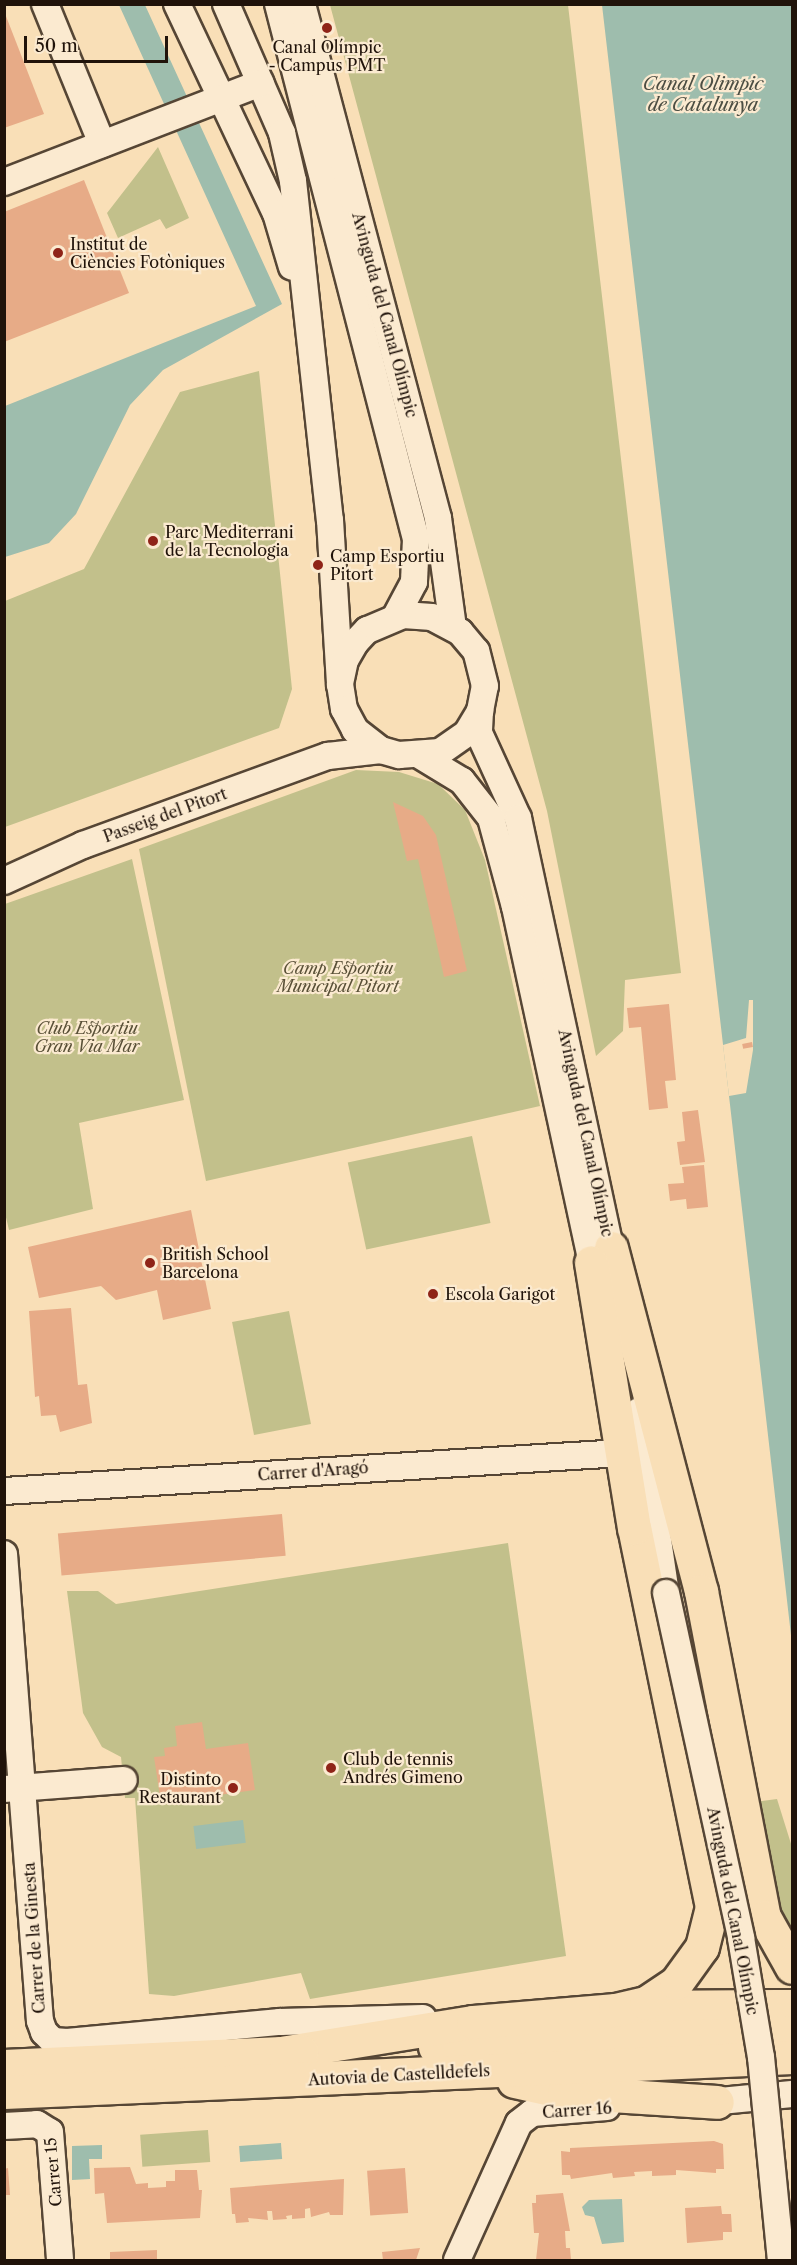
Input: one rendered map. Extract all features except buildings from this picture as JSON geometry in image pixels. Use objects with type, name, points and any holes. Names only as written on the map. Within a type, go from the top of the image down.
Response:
[{"type":"highway","points":[[601,1255],[621,1453],[712,1907],[702,1947],[676,1983],[646,2002],[627,2007]]},
{"type":"highway","points":[[601,1255],[701,1591],[764,1917],[792,1967]]},
{"type":"highway","points":[[281,2053],[473,2022],[627,2007],[792,2006]]},
{"type":"highway","name":"Autovia de Castelldefels","points":[[4,2066],[792,2032]]},
{"type":"highway","name":"Autovia de Castelldefels","points":[[4,2092],[792,2058]]},
{"type":"highway","points":[[474,2072],[564,2092],[717,2102]]},
{"type":"street","points":[[45,4],[102,144]]},
{"type":"street","points":[[177,4],[213,102],[276,213],[304,308]]},
{"type":"street","points":[[226,4],[261,83],[289,155],[304,274],[304,308],[336,590],[340,684],[348,716],[355,729],[381,750],[419,755],[440,752],[456,744],[480,711],[485,686],[476,651],[453,628],[432,617],[386,621],[352,619],[336,590]]},
{"type":"street","name":"Avinguda del Canal Olímpic","points":[[278,4],[416,539],[414,582],[386,621]]},
{"type":"street","name":"Avinguda del Canal Olímpic","points":[[302,4],[438,518],[453,628]]},
{"type":"street","points":[[4,182],[261,83]]},
{"type":"street","points":[[340,684],[345,660],[355,643],[386,621]]},
{"type":"street","name":"Avinguda del Canal Olímpic","points":[[480,711],[479,733],[518,818],[601,1255]]},
{"type":"street","points":[[328,756],[342,741],[348,716]]},
{"type":"street","name":"Passeig del Pitort","points":[[4,881],[82,845],[328,756],[381,750]]},
{"type":"street","name":"Avinguda del Canal Olímpic","points":[[419,755],[462,781],[492,818],[601,1255],[648,1456],[666,1593],[751,1997],[761,2056],[781,2260]]},
{"type":"street","name":"Carrer d'Aragó","points":[[4,1491],[621,1453]]},
{"type":"street","name":"Carrer de la Ginesta","points":[[4,1554],[14,1788],[40,2021],[44,2032],[53,2041],[67,2042],[280,2022],[420,2018],[473,2022]]},
{"type":"street","points":[[14,1788],[123,1780]]},
{"type":"street","name":"Carrer 16","points":[[457,2260],[504,2151],[519,2123],[532,2113],[717,2102],[792,2094]]},
{"type":"street","name":"Carrer 15","points":[[4,2126],[37,2124],[50,2132],[60,2260]]},
{"type":"green space","points":[[330,5],[568,5],[681,973],[625,980],[623,1031],[596,1056],[547,811]]},
{"type":"green space","points":[[158,147],[189,218],[166,229],[160,219],[118,238],[107,213]]},
{"type":"green space","points":[[259,371],[292,689],[279,728],[5,827],[5,601],[84,569],[180,392]]},
{"type":"green space","name":"Camp Esportiu Municipal Pitort","points":[[356,770],[399,772],[438,784],[465,810],[485,860],[540,1106],[206,1181],[139,849]]},
{"type":"green space","name":"Club Esportiu Gran Via Mar","points":[[132,859],[184,1100],[79,1123],[93,1209],[9,1230],[4,1209],[5,904]]},
{"type":"green space","points":[[472,1136],[491,1223],[366,1249],[348,1162]]},
{"type":"green space","points":[[289,1311],[311,1424],[254,1435],[232,1322]]},
{"type":"green space","name":"Club de tennis Andrés Gimeno","points":[[508,1543],[566,1956],[310,1999],[301,1973],[174,1996],[149,1994],[135,1798],[125,1798],[121,1757],[102,1747],[83,1713],[67,1591],[98,1591],[116,1604]]},
{"type":"green space","points":[[777,1799],[792,1847],[792,1954],[748,1803]]},
{"type":"green space","points":[[208,2130],[210,2162],[142,2167],[140,2135]]},
{"type":"water","points":[[119,5],[145,5],[282,304],[163,370],[130,405],[76,514],[49,543],[5,557],[5,406],[256,306]]},
{"type":"water","name":"Canal Olimpic de Catalunya","points":[[602,5],[792,5],[792,1644],[729,1096]]},
{"type":"water","points":[[243,1820],[246,1843],[196,1849],[193,1826]]},
{"type":"water","points":[[281,2143],[282,2159],[240,2162],[239,2146]]},
{"type":"water","points":[[102,2145],[102,2159],[89,2159],[90,2179],[72,2180],[72,2146]]},
{"type":"water","points":[[622,2199],[624,2242],[602,2244],[594,2217],[585,2215],[582,2207],[589,2200]]},
{"type":"pier","points":[[749,1000],[753,1000],[753,1050],[746,1093],[729,1096],[723,1045],[746,1038]]},
{"type":"place","name":"Canal Olímpic - Campus PMT","points":[[327,28]]},
{"type":"place","name":"Institut de Ciències Fotòniques","points":[[58,253]]},
{"type":"place","name":"Parc Mediterrani de la Tecnologia","points":[[153,541]]},
{"type":"place","name":"Camp Esportiu Pitort","points":[[318,565]]},
{"type":"place","name":"British School Barcelona","points":[[150,1263]]},
{"type":"place","name":"Escola Garigot","points":[[433,1294]]},
{"type":"place","name":"Club de tennis Andrés Gimeno","points":[[331,1768]]},
{"type":"place","name":"Distinto Restaurant","points":[[233,1788]]}]
